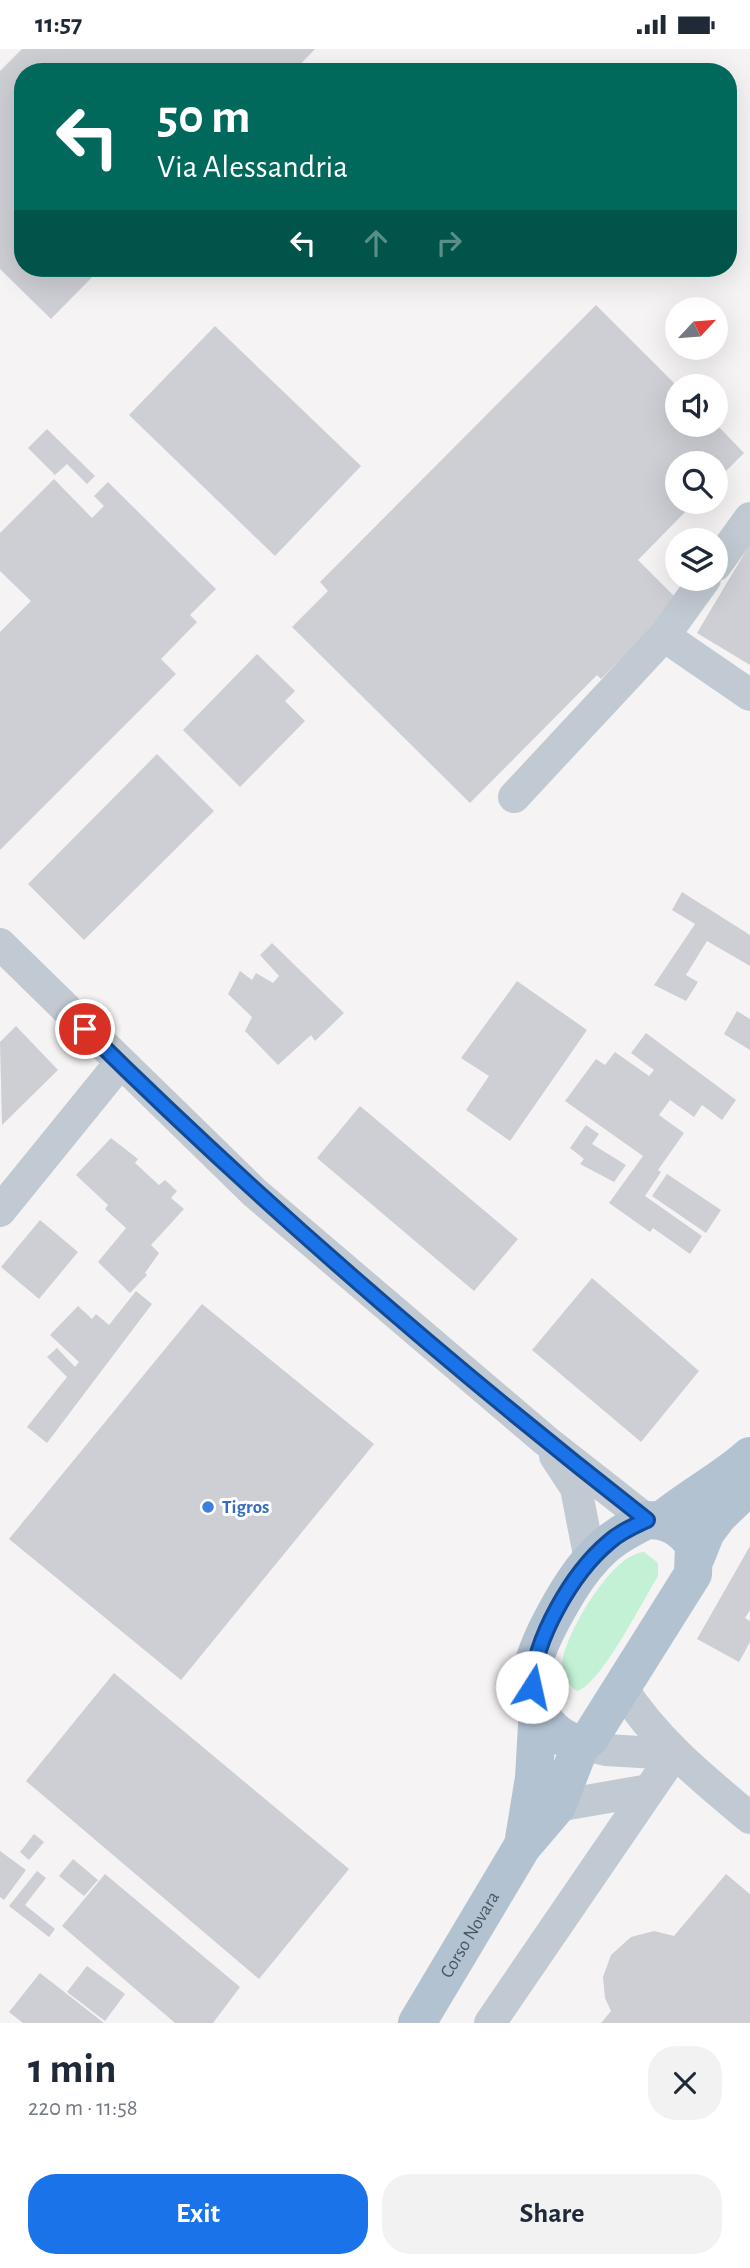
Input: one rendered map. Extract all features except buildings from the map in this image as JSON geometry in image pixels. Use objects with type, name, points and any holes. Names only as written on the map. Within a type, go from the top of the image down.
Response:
[{"type":"main road","points":[[581,1744],[567,1741],[552,1732],[538,1708],[532,1687],[533,1665],[574,1580],[610,1540],[654,1520],[731,1473],[750,1456]]},
{"type":"main road","points":[[696,1557],[706,1532],[718,1516],[750,1485]]},
{"type":"main road","points":[[654,1520],[680,1527],[694,1544],[696,1557]]},
{"type":"main road","name":"Corso Novara","points":[[417,2023],[522,1847],[557,1806],[581,1744],[590,1738],[693,1574],[696,1557]]},
{"type":"main road","name":"Corso Novara","points":[[522,1847],[534,1778],[538,1708]]},
{"type":"street","points":[[728,548],[750,518]]},
{"type":"street","points":[[514,797],[664,636],[696,591]]},
{"type":"street","points":[[664,636],[750,695]]},
{"type":"street","points":[[0,944],[255,1193],[545,1440],[654,1520]]},
{"type":"street","points":[[0,1212],[120,1063]]},
{"type":"street","points":[[545,1440],[576,1487],[590,1560]]},
{"type":"street","points":[[622,1688],[639,1715],[674,1754],[750,1818]]},
{"type":"street","points":[[581,1744],[606,1750],[674,1754]]},
{"type":"street","points":[[490,2023],[674,1754]]},
{"type":"street","points":[[557,1806],[649,1790]]},
{"type":"green space","points":[[644,1552],[658,1563],[658,1576],[609,1659],[586,1686],[577,1691],[563,1673],[563,1658],[574,1629],[606,1579],[619,1565]]},
{"type":"place","name":"Tigros","points":[[208,1507]]},
{"type":"route","points":[[85,1029],[255,1193],[545,1440],[647,1520],[610,1540],[574,1580],[533,1665],[532,1687]]}]
